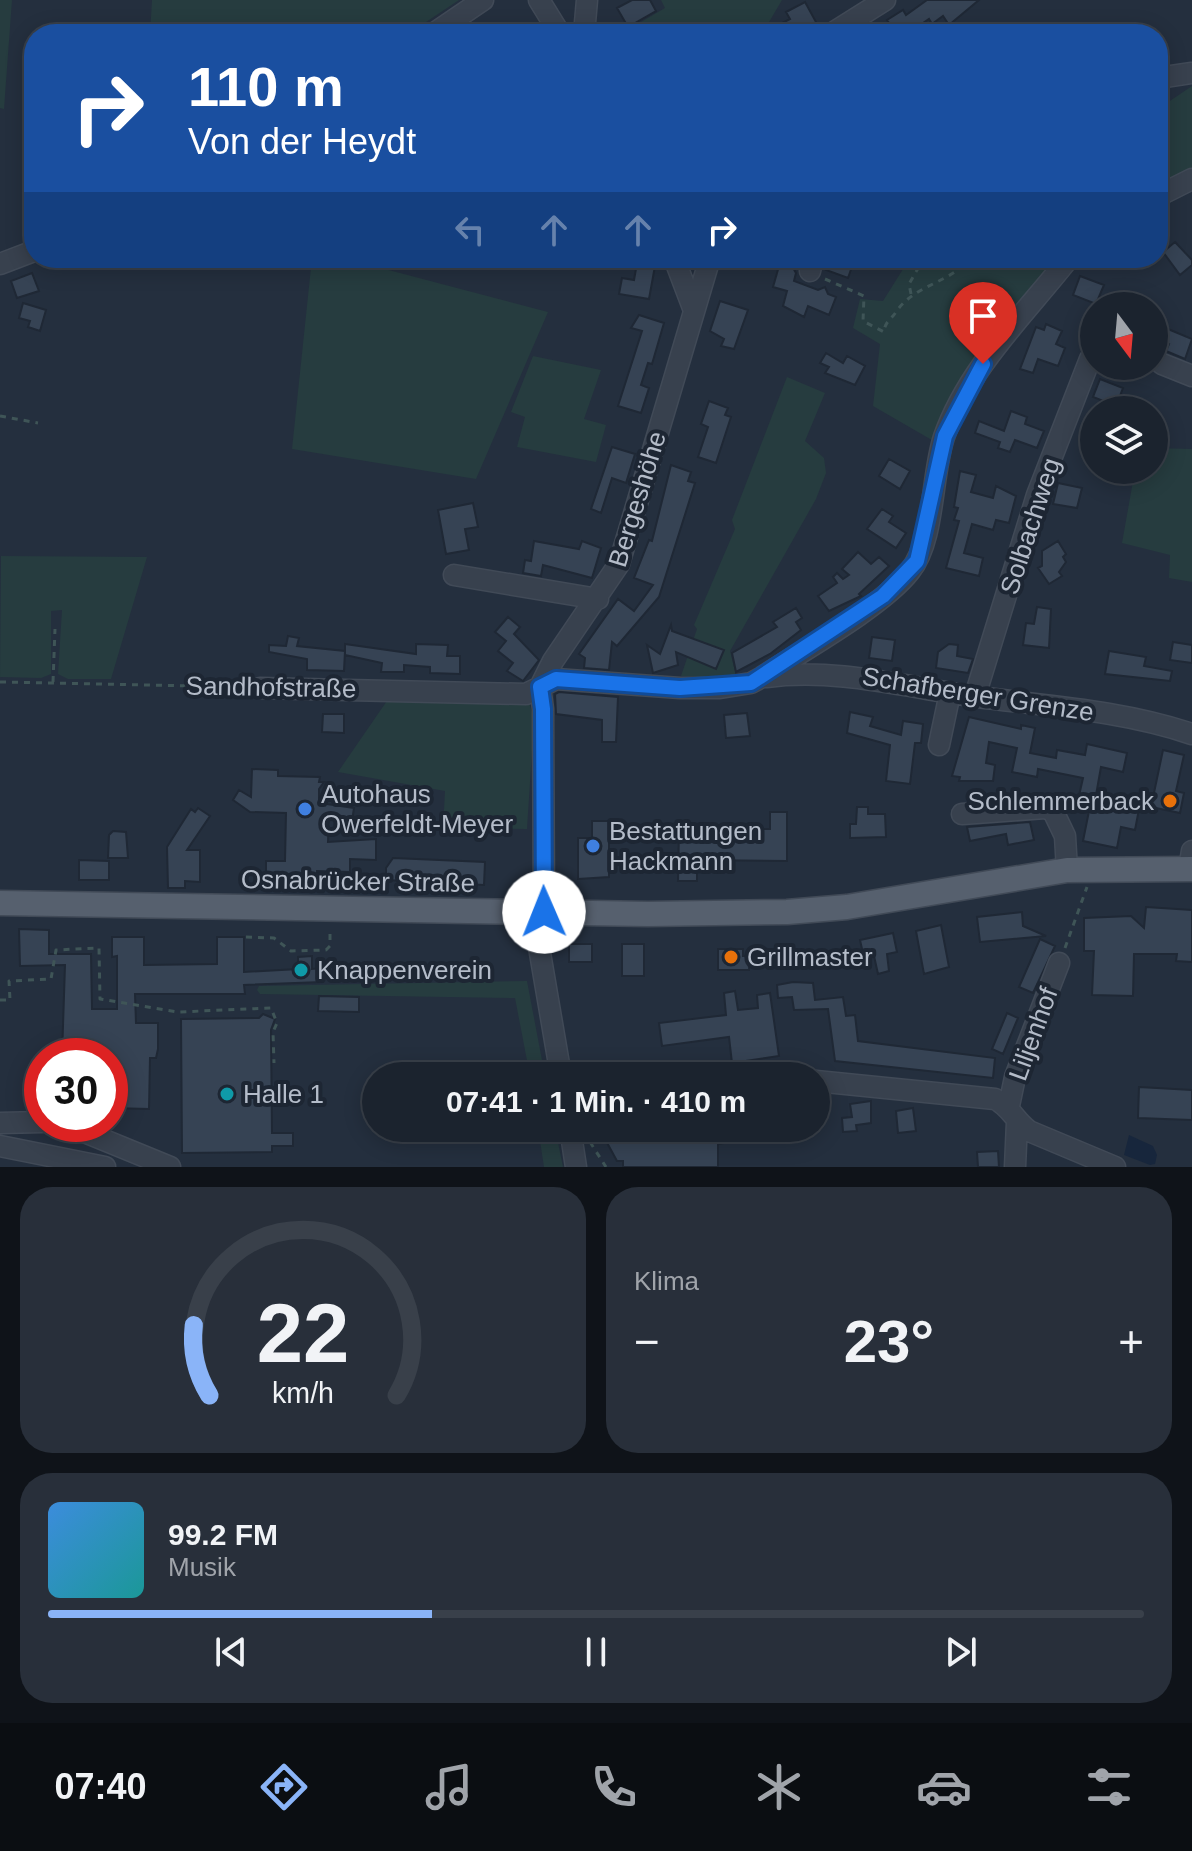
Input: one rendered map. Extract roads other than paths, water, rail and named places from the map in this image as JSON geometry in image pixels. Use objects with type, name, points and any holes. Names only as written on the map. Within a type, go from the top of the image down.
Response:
[{"type":"main road","name":"Osnabrücker Straße","points":[[0,903],[538,912],[800,911],[847,907],[1067,870],[1191,863]]},
{"type":"street","points":[[448,24],[483,0]]},
{"type":"street","points":[[539,0],[554,24]]},
{"type":"street","points":[[585,24],[587,0]]},
{"type":"street","points":[[853,24],[885,0]]},
{"type":"street","points":[[1168,77],[1192,73]]},
{"type":"street","points":[[1168,191],[1192,179]]},
{"type":"street","points":[[0,264],[24,255]]},
{"type":"street","points":[[678,268],[693,308]]},
{"type":"street","name":"Bergeshöhe","points":[[540,687],[553,661],[619,564],[707,268]]},
{"type":"street","points":[[762,677],[883,596],[910,571],[923,538],[945,436],[983,364],[1061,268]]},
{"type":"street","points":[[1168,366],[1192,376]]},
{"type":"street","name":"Solbachweg","points":[[975,696],[1037,495],[1082,380]]},
{"type":"street","points":[[454,575],[598,599]]},
{"type":"street","name":"Schafberger Grenze","points":[[762,677],[847,674],[950,693],[1151,720],[1192,734]]},
{"type":"street","name":"Sandhofstraße","points":[[260,688],[526,694],[556,679],[720,688],[751,683],[762,677]]},
{"type":"street","points":[[540,687],[543,709],[538,912],[559,1062]]},
{"type":"street","points":[[939,745],[950,693]]},
{"type":"street","points":[[962,814],[1045,808],[1053,811],[1065,836],[1067,870]]},
{"type":"street","name":"Liljenhof","points":[[1015,1167],[1015,1077],[1059,963]]},
{"type":"street","points":[[830,1082],[995,1099],[1013,1114],[1115,1167]]},
{"type":"street","points":[[0,1123],[24,1122]]},
{"type":"street","points":[[109,1142],[169,1167]]},
{"type":"street","points":[[572,1142],[576,1167]]},
{"type":"street","points":[[0,1146],[105,1167]]},
{"type":"street","points":[[146,1167],[169,1167]]},
{"type":"water","points":[[1129,1135],[1153,1146],[1157,1155],[1155,1164],[1124,1155]]},
{"type":"place","name":"Schlemmerback","points":[[1170,801]]},
{"type":"place","name":"Autohaus Owerfeldt-Meyer","points":[[305,809]]},
{"type":"place","name":"Bestattungen Hackmann","points":[[593,846]]},
{"type":"place","name":"Grillmaster","points":[[731,957]]},
{"type":"place","name":"Knappenverein","points":[[301,970]]},
{"type":"place","name":"Halle 1","points":[[227,1094]]}]
